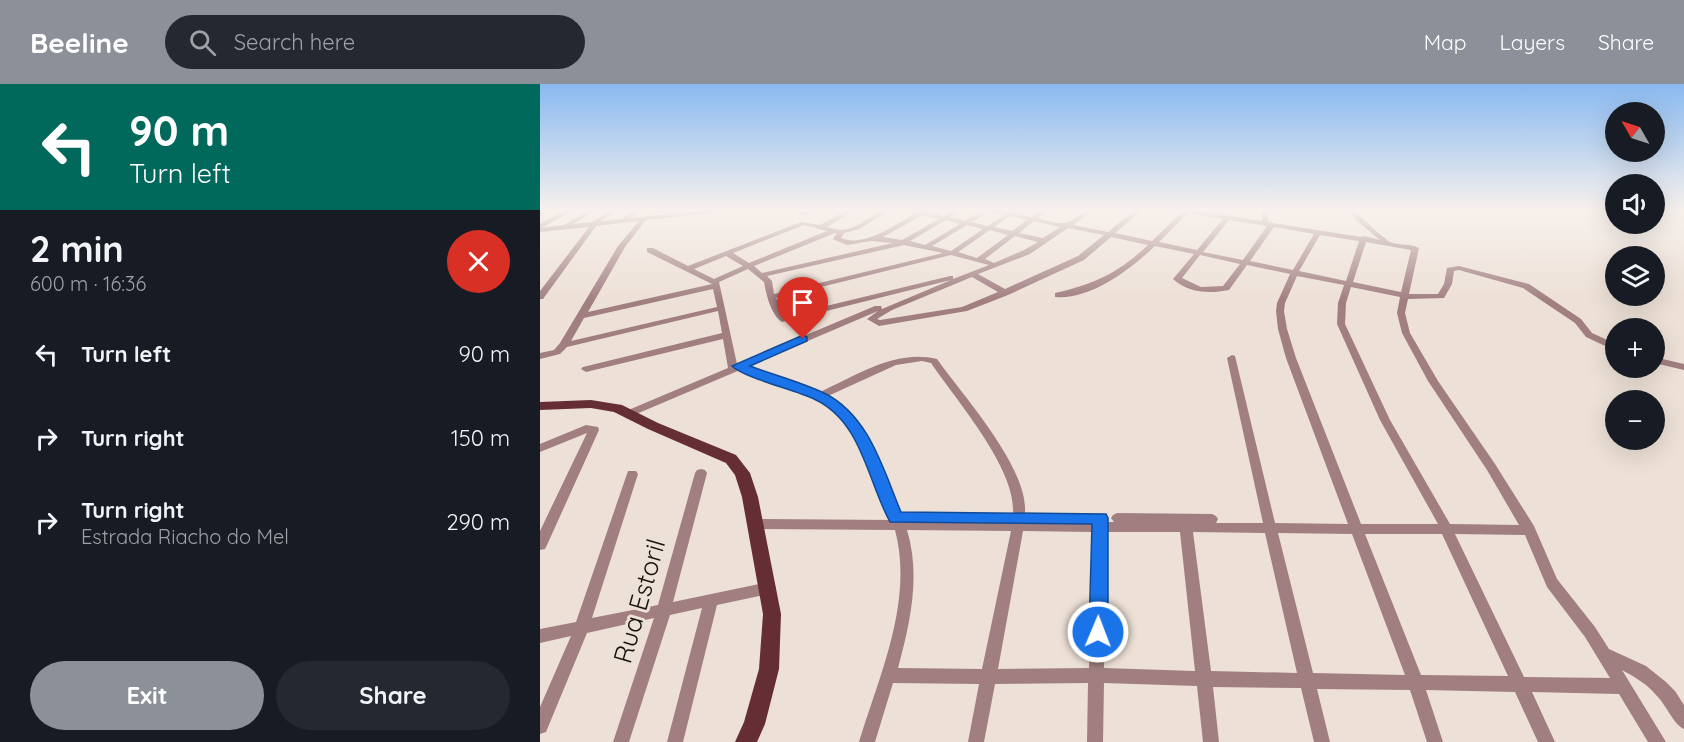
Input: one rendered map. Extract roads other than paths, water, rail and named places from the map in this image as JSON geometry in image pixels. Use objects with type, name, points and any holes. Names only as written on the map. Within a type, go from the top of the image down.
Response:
[{"type":"main road","points":[[540,406],[591,404],[617,408],[731,459],[737,465],[745,480],[769,588],[772,632],[769,669],[754,724],[746,742]]},
{"type":"street","points":[[540,297],[580,240]]},
{"type":"street","points":[[540,356],[557,352],[564,345],[627,240]]},
{"type":"street","points":[[687,268],[761,240]]},
{"type":"street","points":[[580,316],[715,284],[749,266],[816,240]]},
{"type":"street","points":[[838,240],[854,244]]},
{"type":"street","points":[[814,263],[854,244],[871,240]]},
{"type":"street","points":[[879,240],[926,247],[990,262]]},
{"type":"street","points":[[763,275],[902,243],[908,240]]},
{"type":"street","points":[[926,247],[938,240]]},
{"type":"street","points":[[771,297],[952,253],[972,240]]},
{"type":"street","points":[[979,260],[1006,240]]},
{"type":"street","points":[[1037,240],[1042,241]]},
{"type":"street","points":[[1042,241],[1027,252],[889,308],[871,319],[872,322],[879,323],[963,309],[1005,293],[1081,258],[1104,240]]},
{"type":"street","points":[[1133,240],[1297,271],[1404,295],[1441,296],[1449,284],[1451,269],[1466,270],[1526,286],[1578,321],[1589,335],[1605,343]]},
{"type":"street","points":[[1058,295],[1104,283],[1126,268],[1158,240]]},
{"type":"street","points":[[1209,240],[1177,279],[1196,289],[1210,291],[1226,288],[1261,240]]},
{"type":"street","points":[[1314,240],[1281,304],[1280,313],[1284,334],[1354,526],[1415,681],[1435,742]]},
{"type":"street","points":[[1363,240],[1340,315],[1343,329],[1385,420],[1444,526],[1547,742]]},
{"type":"street","points":[[1374,240],[1414,248],[1401,313],[1406,333],[1432,381],[1491,467],[1526,526],[1552,584],[1590,632],[1658,742]]},
{"type":"street","points":[[630,413],[1042,241]]},
{"type":"street","points":[[650,250],[715,284],[736,368]]},
{"type":"street","points":[[727,253],[763,275],[768,281],[771,297],[782,319],[956,276]]},
{"type":"street","points":[[972,274],[1005,293]]},
{"type":"street","points":[[564,345],[722,308]]},
{"type":"street","points":[[586,369],[727,335]]},
{"type":"street","points":[[820,396],[901,361],[915,357],[933,361],[992,444],[1009,473],[1019,496],[1018,522],[991,677],[976,742]]},
{"type":"street","points":[[1232,358],[1269,525],[1309,681],[1322,742]]},
{"type":"street","points":[[1665,363],[1684,367]]},
{"type":"street","points":[[736,368],[820,396],[844,414],[860,434],[897,521],[906,551],[901,620],[867,742]]},
{"type":"street","points":[[540,448],[586,429],[594,430],[540,545]]},
{"type":"street","name":"Rua Estoril","points":[[621,742],[664,610],[701,472]]},
{"type":"street","points":[[540,726],[582,627],[632,474]]},
{"type":"street","points":[[753,520],[1526,526]]},
{"type":"street","points":[[1095,742],[1100,522]]},
{"type":"street","points":[[1185,522],[1211,742]]},
{"type":"street","points":[[540,636],[769,588]]},
{"type":"street","points":[[675,742],[711,600]]},
{"type":"street","points":[[1603,654],[1634,666],[1660,687],[1678,709],[1684,721]]},
{"type":"street","points":[[887,675],[991,677],[1098,675],[1309,681],[1519,682],[1622,686]]}]
